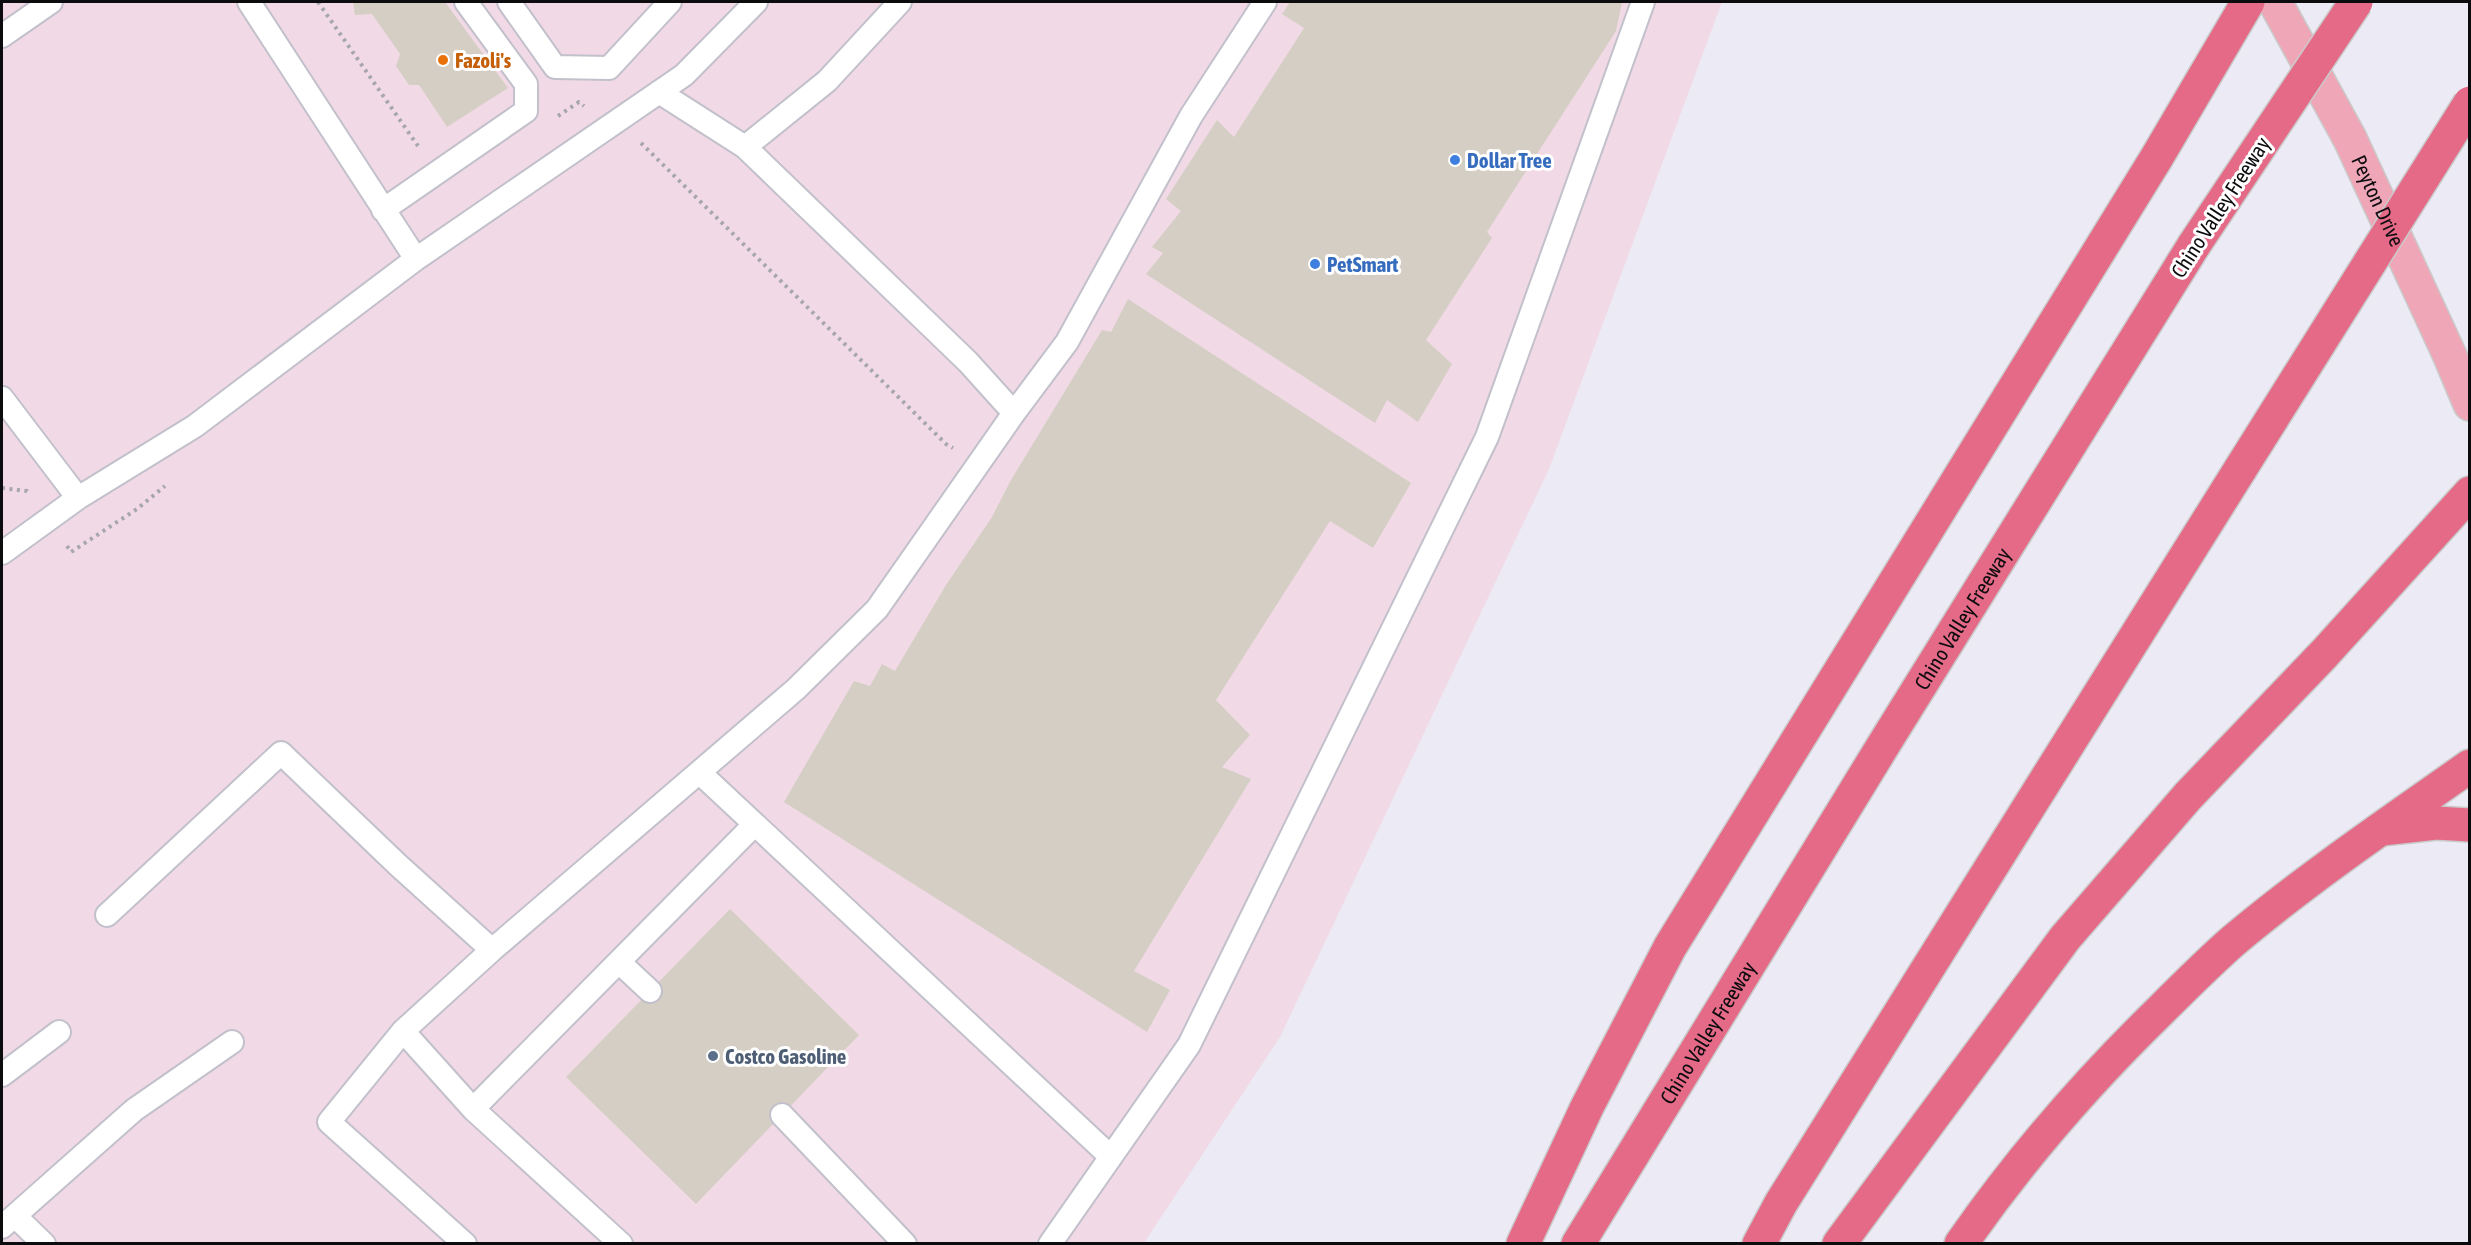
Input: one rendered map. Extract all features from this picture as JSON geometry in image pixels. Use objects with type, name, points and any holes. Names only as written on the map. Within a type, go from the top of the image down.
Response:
[{"type":"highway","points":[[1523,1244],[1587,1107],[1670,947],[2157,157],[2248,2]]},
{"type":"highway","name":"Chino Valley Freeway","points":[[1578,1244],[1884,744],[2194,245],[2356,2]]},
{"type":"highway","points":[[1759,1244],[1781,1203],[2469,103]]},
{"type":"highway","points":[[1839,1244],[2065,938],[2188,796],[2324,654],[2469,493]]},
{"type":"highway","points":[[1961,1244],[1999,1189],[2059,1115],[2124,1046],[2232,942],[2307,882],[2469,766]]},
{"type":"highway","points":[[2380,829],[2436,823],[2469,825]]},
{"type":"main road","name":"Peyton Drive","points":[[2275,2],[2350,139],[2450,356],[2469,404]]},
{"type":"lane","points":[[2,36],[51,2]]},
{"type":"lane","points":[[249,2],[416,260]]},
{"type":"lane","points":[[382,210],[526,111],[526,84],[466,2]]},
{"type":"lane","points":[[509,2],[555,67],[609,68],[670,2]]},
{"type":"lane","points":[[2,554],[78,498],[195,426],[416,260],[684,75],[756,2]]},
{"type":"lane","points":[[745,147],[827,81],[900,2]]},
{"type":"lane","points":[[465,1244],[330,1122],[403,1031],[492,950],[796,688],[878,609],[1014,413],[1067,342],[1191,116],[1264,2]]},
{"type":"lane","points":[[1050,1244],[1189,1045],[1487,437],[1643,2]]},
{"type":"lane","points":[[659,92],[745,147],[968,362],[1014,413]]},
{"type":"lane","points":[[2,398],[78,498]]},
{"type":"lane","points":[[107,915],[281,753],[398,865],[492,950]]},
{"type":"lane","points":[[700,773],[1111,1157]]},
{"type":"lane","points":[[473,1108],[754,825]]},
{"type":"lane","points":[[619,962],[650,991]]},
{"type":"lane","points":[[403,1031],[473,1108],[621,1244]]},
{"type":"lane","points":[[2,1075],[59,1032]]},
{"type":"lane","points":[[44,1244],[8,1222],[134,1110],[232,1042]]},
{"type":"lane","points":[[782,1114],[891,1226],[905,1244]]},
{"type":"path","points":[[318,2],[437,172]]},
{"type":"path","points":[[551,121],[579,102],[640,142],[946,444],[979,463]]},
{"type":"shaded area","points":[[2,2],[1722,2],[1549,469],[1280,1037],[1144,1243],[2,1244]]},
{"type":"building","name":"Fazoli's","points":[[353,2],[445,2],[508,88],[447,127],[419,85],[409,85],[396,66],[400,54],[372,14],[355,15]]},
{"type":"building","points":[[1290,2],[1622,2],[1616,31],[1487,232],[1492,238],[1426,340],[1452,364],[1418,422],[1387,400],[1375,423],[1146,274],[1163,253],[1152,247],[1181,211],[1166,199],[1217,120],[1234,137],[1304,28],[1282,14]]},
{"type":"building","points":[[1128,299],[1411,483],[1373,548],[1330,521],[1216,700],[1250,735],[1222,767],[1251,779],[1134,971],[1170,990],[1147,1032],[784,802],[854,681],[870,686],[882,664],[895,671],[946,585],[992,517],[1011,480],[1102,330],[1111,332]]},
{"type":"building","name":"Costco Gasoline","points":[[730,909],[859,1035],[696,1204],[566,1077]]},
{"type":"place","name":"Fazoli's","points":[[443,60]]},
{"type":"place","name":"Dollar Tree","points":[[1455,160]]},
{"type":"place","name":"PetSmart","points":[[1315,264]]},
{"type":"place","name":"Costco Gasoline","points":[[713,1056]]}]
